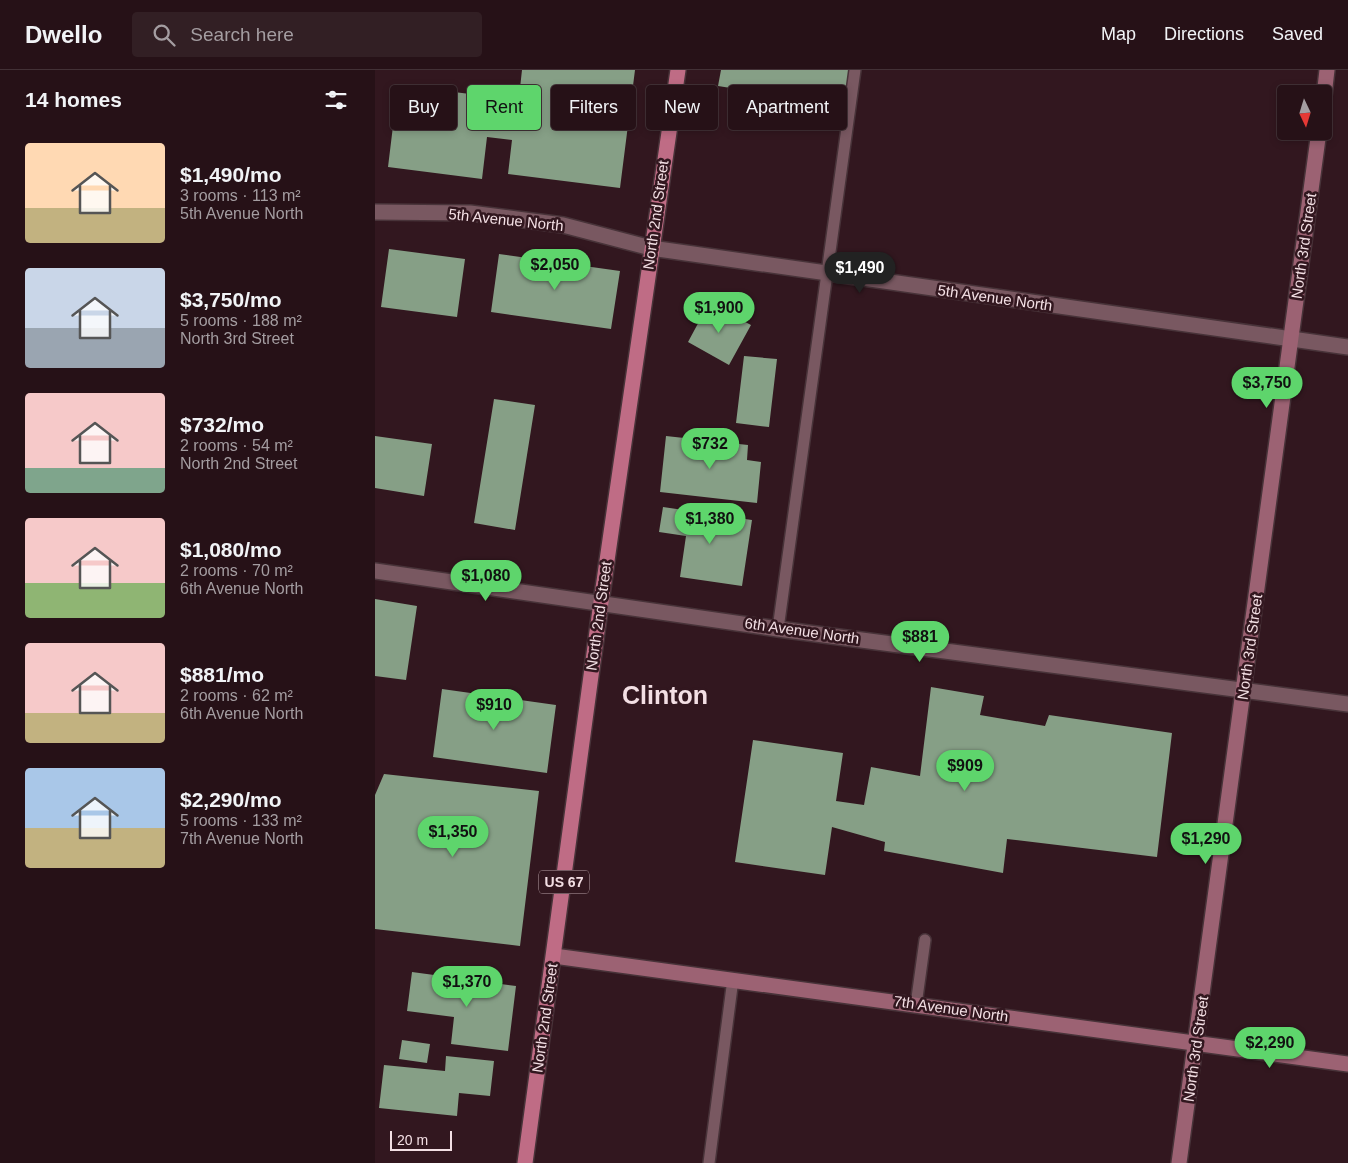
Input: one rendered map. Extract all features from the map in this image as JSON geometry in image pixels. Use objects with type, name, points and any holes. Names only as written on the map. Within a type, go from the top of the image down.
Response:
[{"type":"main road","name":"North 2nd Street","points":[[525,1163],[601,602],[678,70]]},
{"type":"street","points":[[1325,85],[1327,70]]},
{"type":"street","name":"North 3rd Street","points":[[1179,1163],[1197,1044],[1318,140]]},
{"type":"street","name":"5th Avenue North","points":[[375,212],[470,214],[563,225],[651,248],[828,275],[1348,348]]},
{"type":"street","name":"6th Avenue North","points":[[375,571],[779,629],[1348,704]]},
{"type":"street","name":"7th Avenue North","points":[[554,956],[1348,1064]]},
{"type":"lane","points":[[779,629],[855,70]]},
{"type":"lane","points":[[916,1004],[925,940]]},
{"type":"lane","points":[[710,1163],[733,979]]},
{"type":"building","points":[[522,70],[635,70],[633,85],[551,85],[551,130],[627,130],[620,188],[508,174],[512,140],[487,137],[482,179],[388,167],[393,130],[457,130],[457,92],[467,94],[467,130],[541,130],[541,85],[520,85]]},
{"type":"building","points":[[721,70],[852,70],[847,100],[847,85],[728,85],[728,88],[718,86]]},
{"type":"building","points":[[389,249],[465,259],[457,317],[381,307]]},
{"type":"building","points":[[499,254],[620,271],[611,329],[491,312]]},
{"type":"building","points":[[709,303],[751,325],[729,365],[688,342]]},
{"type":"building","points":[[744,356],[777,359],[769,427],[736,423]]},
{"type":"building","points":[[494,399],[535,405],[515,530],[474,523]]},
{"type":"building","points":[[375,436],[432,444],[424,496],[375,488]]},
{"type":"building","points":[[666,436],[748,445],[747,460],[761,462],[757,503],[660,492]]},
{"type":"building","points":[[663,507],[752,520],[742,586],[680,577],[686,536],[659,532]]},
{"type":"building","points":[[375,599],[417,606],[406,680],[375,676]]},
{"type":"building","points":[[931,687],[984,696],[980,715],[1045,726],[1049,715],[1172,733],[1157,857],[1007,839],[1003,873],[884,851],[885,842],[832,827],[825,875],[735,862],[753,740],[843,753],[836,801],[864,805],[871,767],[920,776]]},
{"type":"building","points":[[442,689],[556,705],[547,773],[433,757]]},
{"type":"building","points":[[384,774],[539,791],[520,946],[375,929],[375,795]]},
{"type":"building","points":[[412,972],[516,986],[508,1051],[451,1044],[454,1017],[407,1011]]},
{"type":"building","points":[[402,1040],[430,1044],[427,1063],[399,1059]]},
{"type":"building","points":[[446,1056],[494,1061],[490,1096],[459,1093],[457,1116],[379,1108],[384,1065],[445,1071]]},
{"type":"district","name":"Clinton","points":[[665,695]]}]
